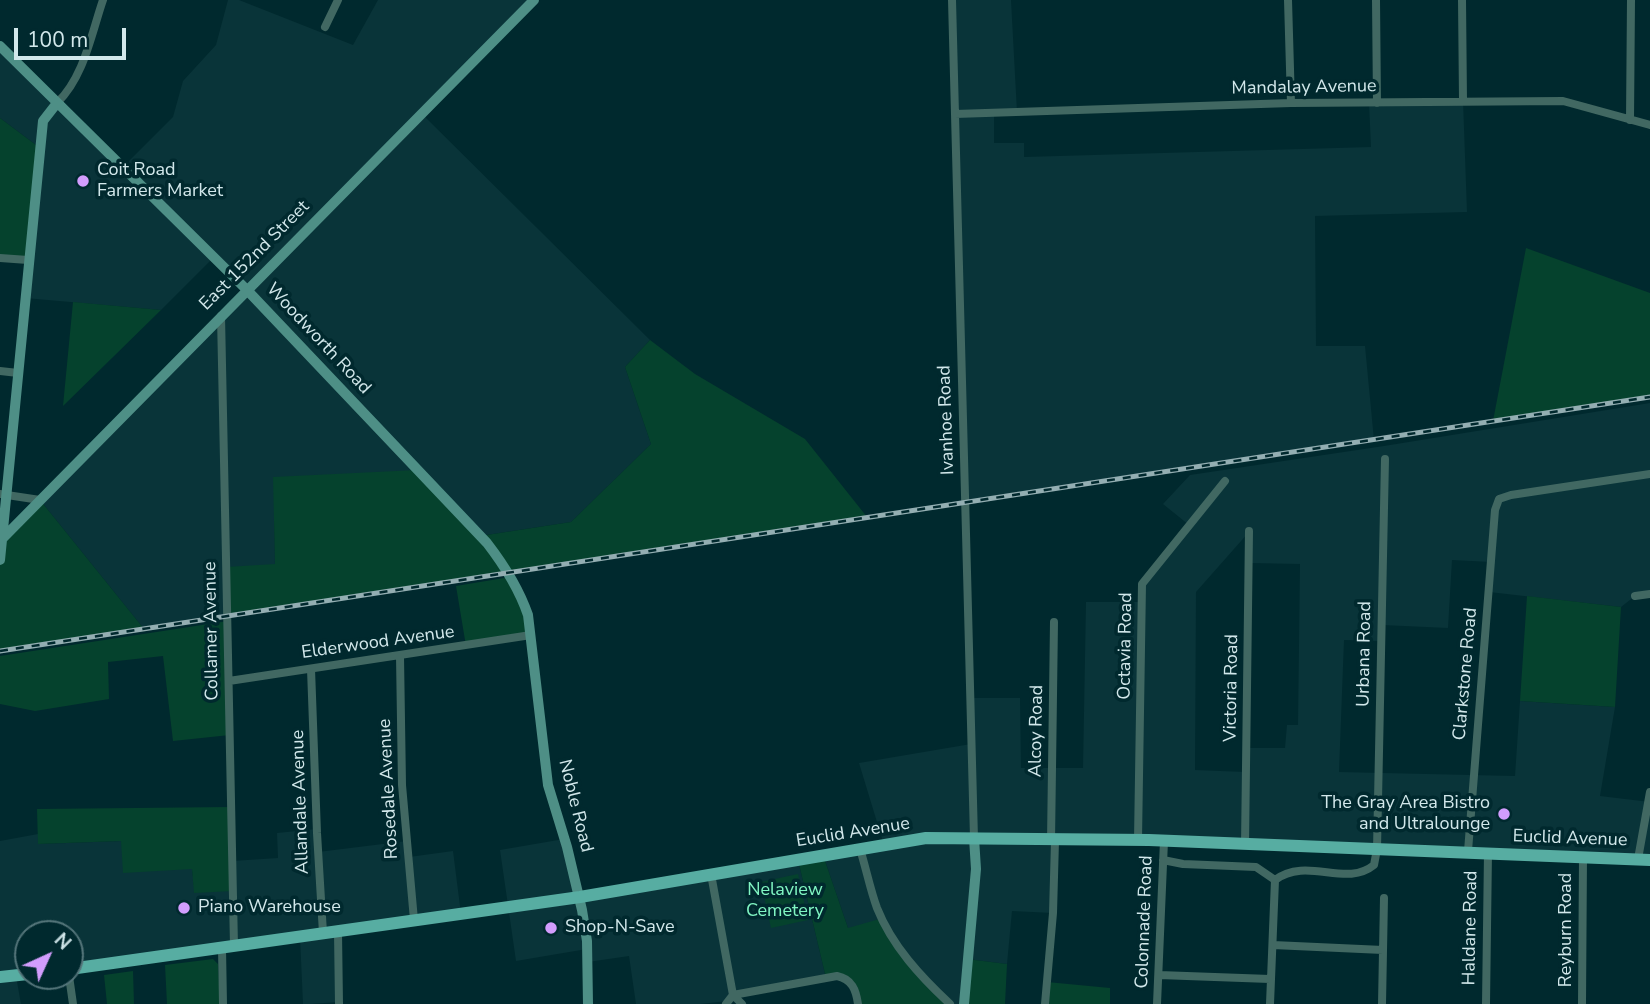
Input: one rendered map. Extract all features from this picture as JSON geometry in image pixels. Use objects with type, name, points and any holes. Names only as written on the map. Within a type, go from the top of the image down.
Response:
[{"type":"main road","name":"Euclid Avenue","points":[[84,967],[580,897],[926,838],[1138,840],[1644,859]]},
{"type":"street","points":[[0,559],[3,538],[2,495],[18,373],[43,121],[77,78],[103,0]]},
{"type":"street","points":[[325,27],[338,0]]},
{"type":"street","name":"East 152nd Street","points":[[3,538],[534,0]]},
{"type":"street","name":"Ivanhoe Road","points":[[953,0],[974,838]]},
{"type":"street","points":[[1288,0],[1291,103]]},
{"type":"street","points":[[1376,0],[1377,103]]},
{"type":"street","points":[[1462,0],[1463,100]]},
{"type":"street","points":[[1630,120],[1631,0]]},
{"type":"street","name":"Woodworth Road","points":[[0,46],[247,290],[487,543],[510,577]]},
{"type":"street","name":"Mandalay Avenue","points":[[955,114],[1291,103],[1563,101],[1586,105],[1650,125]]},
{"type":"street","points":[[0,258],[28,260]]},
{"type":"street","name":"Collamer Avenue","points":[[221,316],[229,681],[228,947],[223,1004]]},
{"type":"street","points":[[0,372],[18,373]]},
{"type":"street","name":"Urbana Road","points":[[1377,849],[1385,459]]},
{"type":"street","name":"Clarkstone Road","points":[[1468,851],[1495,510],[1499,499],[1650,474]]},
{"type":"street","name":"Octavia Road","points":[[1138,840],[1142,584],[1225,481]]},
{"type":"street","points":[[2,495],[40,499]]},
{"type":"street","name":"Victoria Road","points":[[1245,845],[1249,531]]},
{"type":"street","name":"Noble Road","points":[[510,577],[524,605],[531,635],[548,785],[580,897],[587,942],[588,1004]]},
{"type":"street","points":[[1635,596],[1650,594]]},
{"type":"street","name":"Alcoy Road","points":[[1045,1004],[1053,913],[1054,622]]},
{"type":"street","name":"Elderwood Avenue","points":[[229,681],[531,635]]},
{"type":"street","name":"Rosedale Avenue","points":[[400,656],[402,785],[414,920]]},
{"type":"street","name":"Allandale Avenue","points":[[311,668],[323,933]]},
{"type":"street","points":[[1644,859],[1650,792]]},
{"type":"street","points":[[964,1004],[976,869],[974,838]]},
{"type":"street","name":"Colonnade Road","points":[[1157,1004],[1164,841]]},
{"type":"street","points":[[860,849],[878,908],[899,947],[928,984],[950,1004]]},
{"type":"street","points":[[1275,880],[1286,872],[1298,869],[1351,874],[1365,872],[1374,865],[1377,849]]},
{"type":"street","name":"Haldane Road","points":[[1486,1004],[1488,852]]},
{"type":"street","name":"Reyburn Road","points":[[1583,857],[1583,1004]]},
{"type":"street","points":[[1163,860],[1183,864],[1245,865],[1256,867],[1275,880]]},
{"type":"street","points":[[711,874],[733,995],[742,1004]]},
{"type":"street","points":[[1270,1004],[1275,880]]},
{"type":"street","points":[[1382,1004],[1384,898]]},
{"type":"street","points":[[338,932],[339,1004]]},
{"type":"street","points":[[1273,945],[1383,950]]},
{"type":"street","points":[[1159,975],[1270,979]]},
{"type":"street","points":[[726,1004],[733,995],[837,976],[850,981],[858,1004]]},
{"type":"shaded area","points":[[228,0],[239,0],[353,45],[378,0],[534,0],[422,114],[650,340],[625,367],[651,444],[571,522],[480,536],[274,477],[275,565],[227,615],[144,629],[40,500],[247,290],[214,257],[161,310],[25,298],[40,148],[0,118],[0,46],[123,167],[173,117],[183,81],[216,45]]},
{"type":"shaded area","points":[[952,0],[1011,0],[1017,112],[994,113],[994,143],[1024,143],[1024,157],[1371,147],[1369,103],[1463,100],[1467,212],[1315,216],[1316,346],[1365,346],[1374,440],[965,502]]},
{"type":"shaded area","points":[[1650,403],[1650,594],[1635,596],[1621,607],[1489,592],[1491,562],[1452,560],[1448,628],[1382,625],[1381,641],[1344,640],[1339,772],[1515,776],[1520,701],[1615,707],[1600,796],[1650,802],[1650,860],[1055,841],[1053,913],[1012,911],[1007,964],[967,959],[964,1004],[950,1004],[848,928],[823,855],[884,845],[859,763],[971,744],[970,698],[1020,698],[1021,768],[1083,768],[1086,602],[1142,602],[1142,584],[1189,525],[1163,504],[1190,475]],"holes":[[[1249,532],[1249,563],[1300,564],[1298,725],[1287,725],[1285,748],[1247,748],[1246,772],[1195,770],[1196,592]]]},
{"type":"shaded area","points":[[317,829],[318,852],[407,841],[409,857],[453,851],[461,914],[338,932],[339,1002],[310,1004],[303,1004],[300,937],[84,967],[84,920],[14,920],[14,990],[18,990],[21,1004],[0,1004],[0,841],[38,834],[38,844],[121,841],[192,869],[195,893],[232,861],[278,858],[277,833]]},
{"type":"shaded area","points":[[564,839],[580,897],[798,860],[826,978],[733,995],[728,1001],[636,1004],[629,956],[588,962],[587,949],[516,961],[500,850]]},
{"type":"green space","points":[[0,118],[40,148],[28,260],[0,258]]},
{"type":"green space","points":[[1526,248],[1650,293],[1650,397],[1493,421]]},
{"type":"green space","points":[[73,302],[161,310],[63,406]]},
{"type":"green space","points":[[650,340],[695,374],[805,439],[867,517],[227,615],[226,567],[275,564],[273,477],[417,470],[480,536],[571,522],[651,444],[625,367]]},
{"type":"green space","points":[[40,500],[144,629],[0,651],[0,560],[3,538]]},
{"type":"green space","points":[[510,577],[531,635],[466,646],[456,586]]},
{"type":"green space","points":[[1527,596],[1621,607],[1615,707],[1520,701]]},
{"type":"green space","points":[[228,621],[230,735],[173,741],[163,656],[108,662],[109,699],[35,711],[0,704],[0,656]]},
{"type":"green space","points":[[231,807],[233,891],[194,893],[192,869],[123,873],[121,841],[38,844],[37,809]]},
{"type":"green space","points":[[823,855],[848,928],[883,918],[899,947],[950,1004],[858,1004],[850,981],[826,978],[798,860]]},
{"type":"green space","name":"Nelaview Cemetery","points":[[798,874],[808,920],[771,928],[761,882]]},
{"type":"green space","points":[[213,959],[218,964],[220,1004],[167,1004],[165,965]]},
{"type":"green space","points":[[967,959],[1007,964],[1005,1004],[964,1004]]},
{"type":"green space","points":[[133,971],[134,1004],[107,1004],[104,975]]},
{"type":"green space","points":[[1047,982],[1110,988],[1110,1004],[1045,1004]]},
{"type":"railway","points":[[0,651],[1650,397]]},
{"type":"place","name":"Coit Road Farmers Market","points":[[83,181]]},
{"type":"place","name":"The Gray Area Bistro and Ultralounge","points":[[1504,814]]},
{"type":"place","name":"Piano Warehouse","points":[[184,908]]},
{"type":"place","name":"Shop-N-Save","points":[[551,928]]}]
